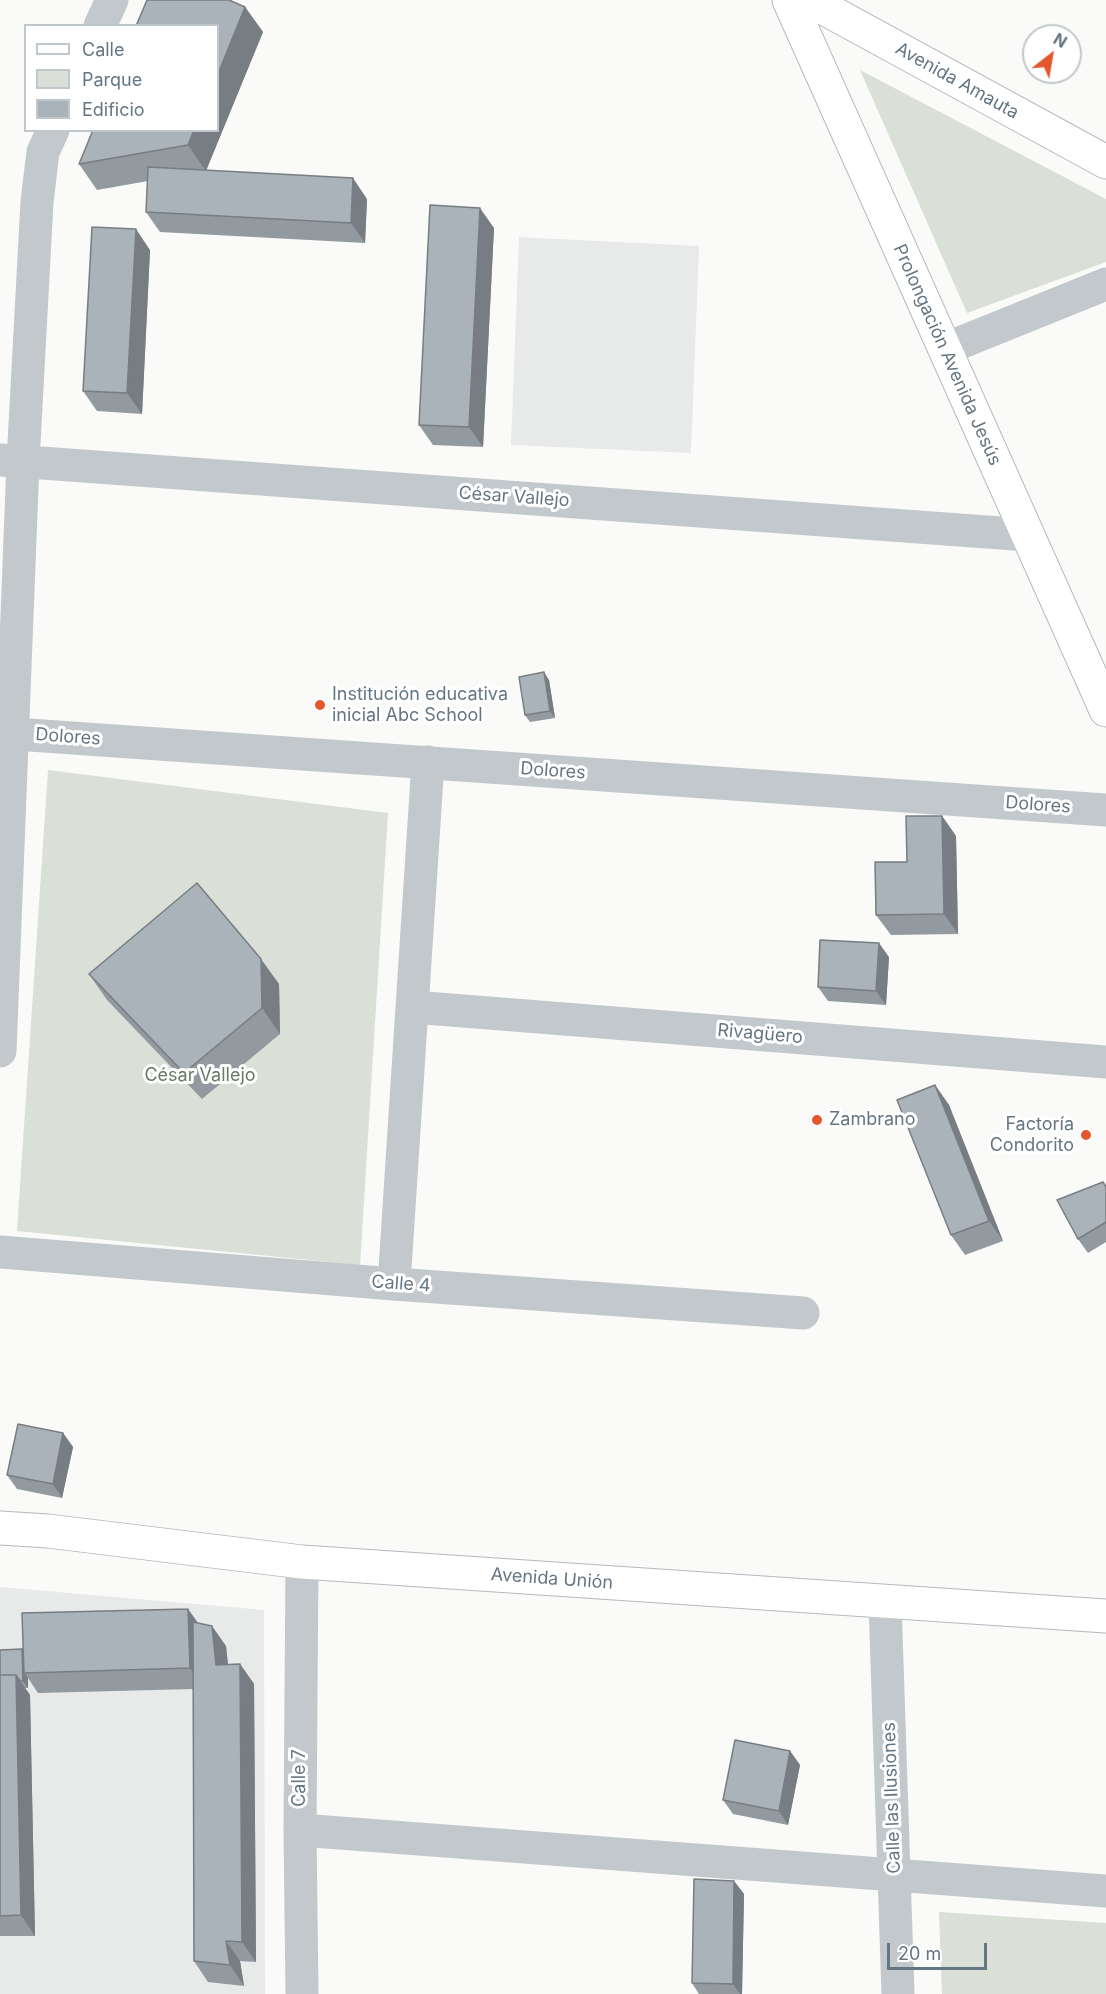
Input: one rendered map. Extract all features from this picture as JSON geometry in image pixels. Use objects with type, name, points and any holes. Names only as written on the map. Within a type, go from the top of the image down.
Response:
[{"type":"street","points":[[101,24],[111,0]]},
{"type":"street","name":"Prolongación Avenida Jesús","points":[[789,0],[1106,710]]},
{"type":"street","name":"Avenida Amauta","points":[[809,0],[1106,162]]},
{"type":"street","points":[[0,1051],[12,461],[43,152],[52,132]]},
{"type":"street","points":[[945,349],[1106,284]]},
{"type":"street","name":"César Vallejo","points":[[12,461],[1028,535]]},
{"type":"street","name":"Dolores","points":[[7,733],[1106,810]]},
{"type":"street","points":[[394,1284],[428,762]]},
{"type":"street","name":"Rivagüero","points":[[413,1007],[1106,1062]]},
{"type":"street","name":"Calle 4","points":[[0,1252],[394,1284],[803,1313]]},
{"type":"street","name":"Avenida Unión","points":[[0,1528],[48,1531],[302,1562],[1106,1616]]},
{"type":"street","name":"Calle 7","points":[[302,1562],[300,1830],[302,1994]]},
{"type":"street","name":"Calle las Ilusiones","points":[[885,1602],[898,1994]]},
{"type":"street","points":[[300,1830],[1106,1891]]},
{"type":"shaded area","points":[[519,237],[699,246],[691,453],[511,445]]},
{"type":"shaded area","points":[[0,1587],[264,1610],[265,1994],[0,1994]]},
{"type":"green space","points":[[860,70],[1106,199],[1106,262],[967,313]]},
{"type":"green space","name":"César Vallejo","points":[[48,770],[388,813],[360,1265],[17,1231]]},
{"type":"green space","points":[[939,1912],[1106,1923],[1106,1994],[942,1994]]},
{"type":"building","points":[[147,0],[229,0],[245,7],[219,72],[219,24],[137,24]]},
{"type":"building","points":[[92,132],[193,132],[188,145],[79,164]]},
{"type":"building","points":[[148,167],[353,178],[351,223],[146,212]]},
{"type":"building","points":[[430,205],[480,208],[469,427],[419,425]]},
{"type":"building","points":[[92,227],[136,229],[127,393],[83,391]]},
{"type":"building","points":[[544,672],[550,711],[525,715],[519,677]]},
{"type":"building","points":[[906,816],[942,816],[944,914],[876,915],[875,862],[907,862]]},
{"type":"building","points":[[197,883],[261,959],[262,1008],[184,1073],[89,974]]},
{"type":"building","points":[[820,940],[879,943],[876,991],[818,987]]},
{"type":"building","points":[[935,1085],[989,1221],[951,1235],[897,1100]]},
{"type":"building","points":[[1103,1182],[1106,1187],[1106,1222],[1078,1239],[1057,1200]]},
{"type":"building","points":[[18,1424],[63,1433],[53,1484],[7,1475]]},
{"type":"building","points":[[188,1609],[190,1668],[24,1673],[22,1613]]},
{"type":"building","points":[[193,1622],[212,1626],[216,1665],[240,1664],[242,1942],[226,1941],[230,1965],[194,1961]]},
{"type":"building","points":[[22,1649],[23,1681],[20,1681],[16,1675],[0,1675],[0,1650]]},
{"type":"building","points":[[0,1675],[16,1675],[21,1915],[0,1916]]},
{"type":"building","points":[[735,1740],[790,1751],[779,1811],[723,1800]]},
{"type":"building","points":[[694,1879],[734,1881],[733,1984],[692,1983]]},
{"type":"place","name":"Institución educativa inicial Abc School","points":[[320,705]]},
{"type":"place","name":"Zambrano","points":[[817,1120]]},
{"type":"place","name":"Factoría Condorito","points":[[1086,1135]]}]
